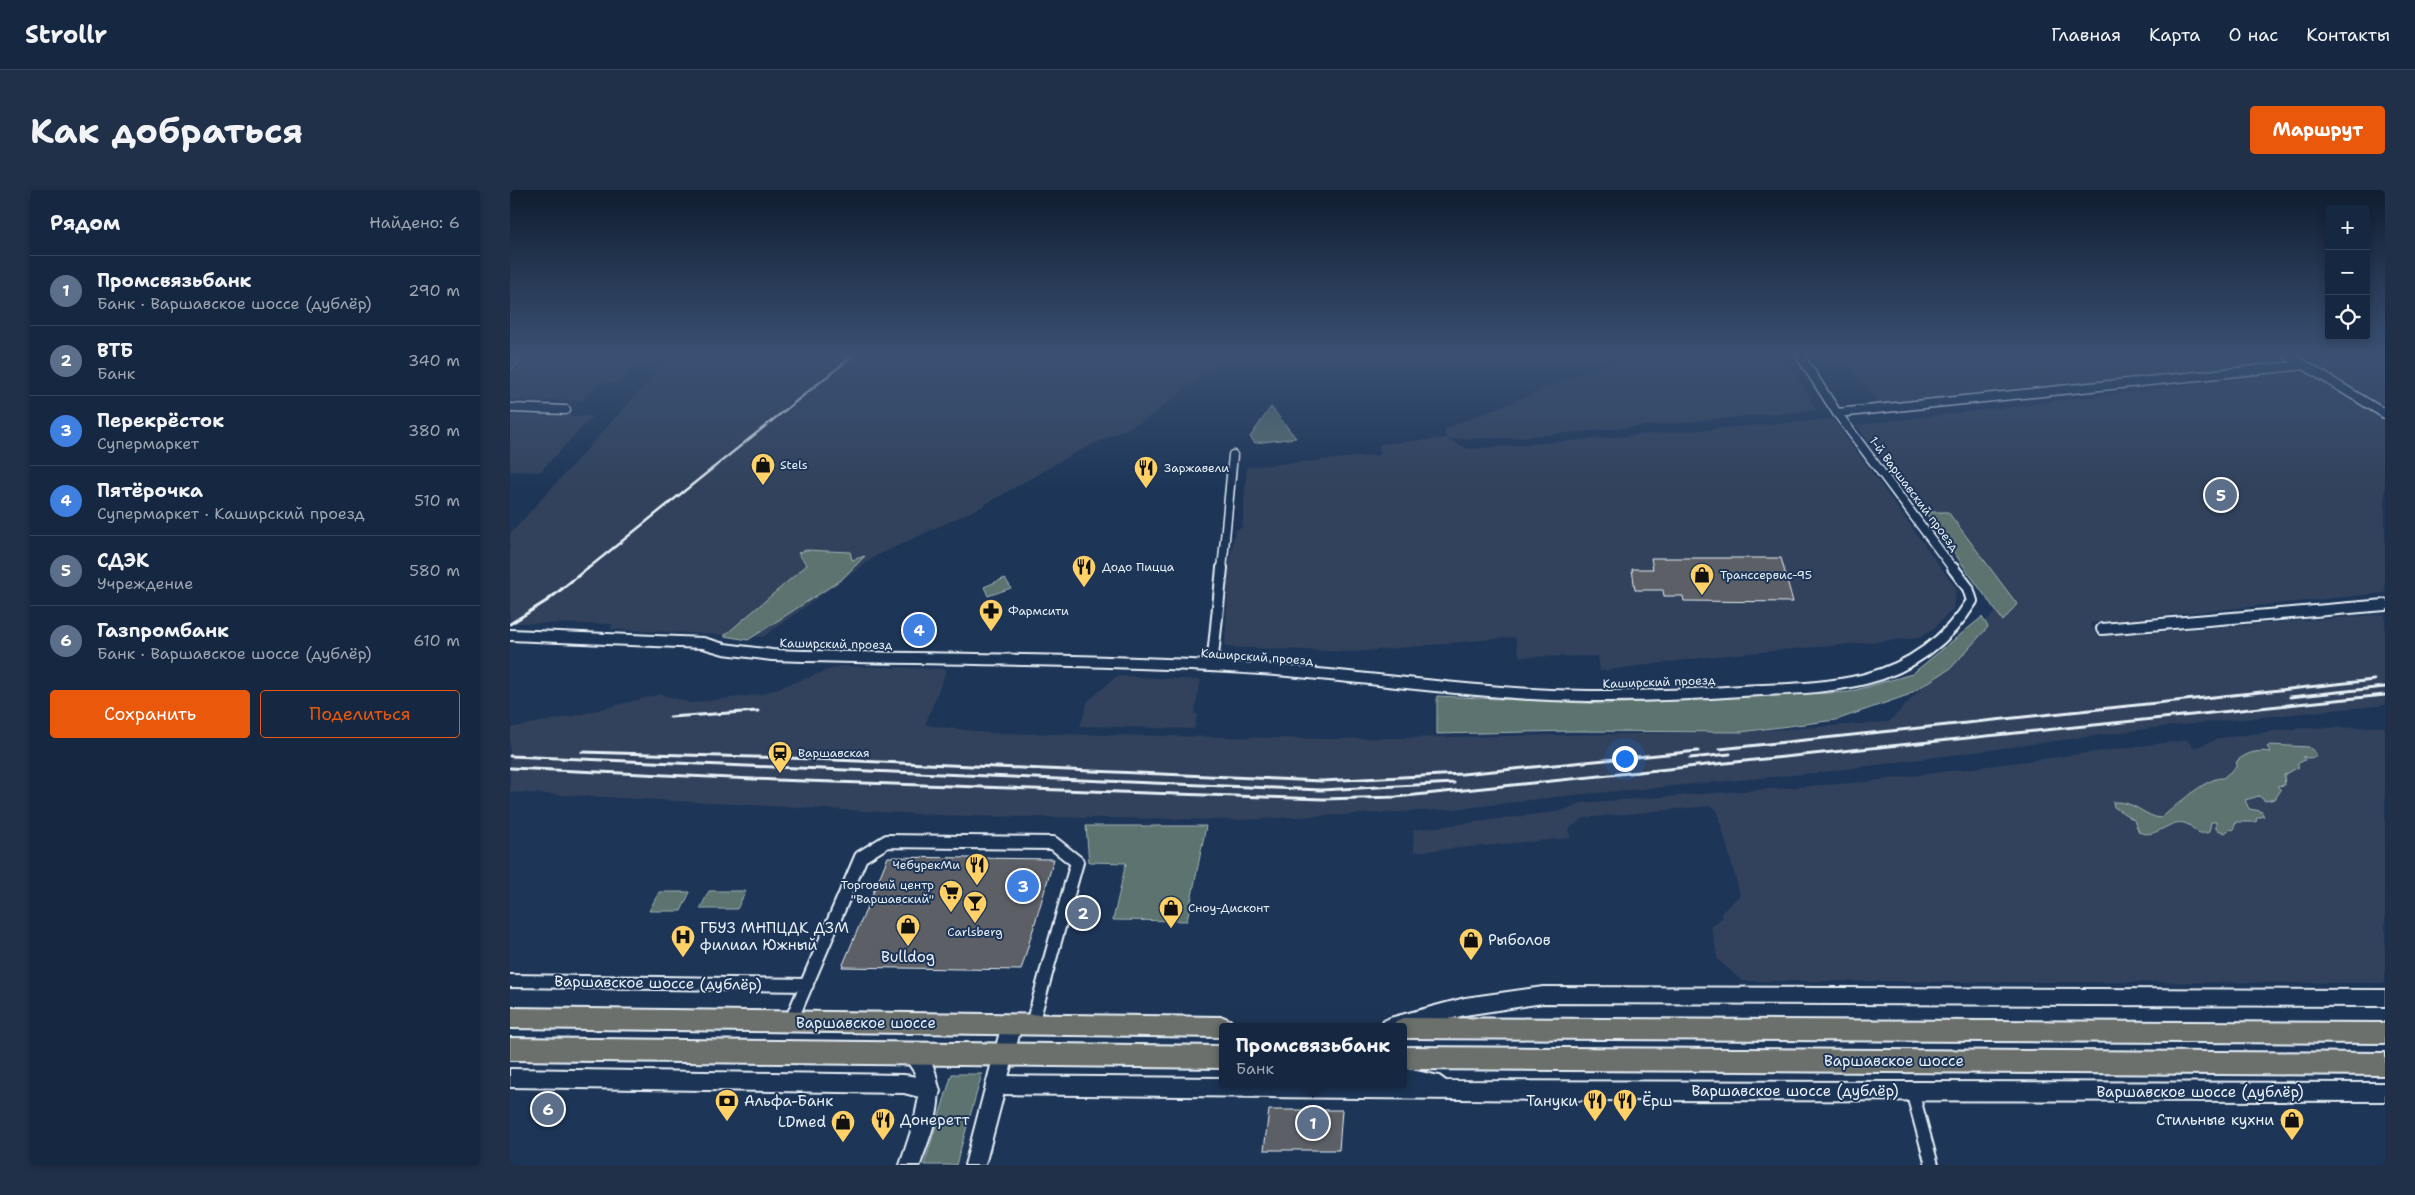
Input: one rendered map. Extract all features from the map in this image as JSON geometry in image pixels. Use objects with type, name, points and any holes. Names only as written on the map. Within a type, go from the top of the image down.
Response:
[{"type":"main road","name":"Варшавское шоссе","points":[[510,1018],[1219,1027]]},
{"type":"main road","points":[[974,1165],[1003,1056],[1022,1024]]},
{"type":"main road","points":[[1407,1028],[2385,1033]]},
{"type":"main road","points":[[510,1049],[1219,1057]]},
{"type":"main road","points":[[910,1165],[930,1091],[928,1074],[922,1063],[912,1054]]},
{"type":"main road","name":"Варшавское шоссе","points":[[1407,1058],[2385,1064]]},
{"type":"street","name":"1-й Варшавский проезд","points":[[1829,400],[1968,588],[1972,601]]},
{"type":"street","points":[[1838,414],[1976,400]]},
{"type":"street","points":[[2361,400],[2385,414]]},
{"type":"street","points":[[510,408],[566,410]]},
{"type":"street","points":[[1212,666],[1233,454]]},
{"type":"street","name":"Каширский проезд","points":[[510,635],[703,643],[724,649],[792,656],[1212,666],[1529,694],[1612,697],[1724,693],[1827,686],[1867,679],[1901,667],[1936,644],[1965,614],[1972,601]]},
{"type":"street","points":[[2102,629],[2385,605]]},
{"type":"street","points":[[790,1023],[862,857],[887,841],[1053,843],[1077,862],[1022,1024]]},
{"type":"street","name":"Варшавское шоссе (дублёр)","points":[[510,981],[807,985]]},
{"type":"street","points":[[1401,1023],[1433,1012],[1476,1003],[1543,995],[2385,998]]},
{"type":"street","points":[[1407,1077],[1466,1091]]},
{"type":"street","points":[[510,1078],[904,1084],[918,1086],[930,1091]]},
{"type":"street","name":"Варшавское шоссе (дублёр)","points":[[995,1085],[1219,1088]]},
{"type":"street","name":"Варшавское шоссе (дублёр)","points":[[1230,1088],[1466,1091],[2385,1092]]},
{"type":"street","points":[[1912,1091],[1932,1165]]},
{"type":"shaded area","points":[[528,400],[583,400],[582,401]]},
{"type":"shaded area","points":[[632,400],[1171,400],[1147,419],[1073,454],[979,508],[876,556],[763,637],[610,629],[613,624],[510,623],[510,534]]},
{"type":"shaded area","points":[[1518,400],[1811,400],[1817,410],[1514,438],[1447,439],[1469,449],[1833,419],[1956,588],[1953,609],[1934,628],[1918,638],[1716,656],[1600,671],[1598,656],[1520,657],[1515,637],[1356,652],[1225,647],[1229,565],[1235,530],[1242,528],[1247,467],[1380,455],[1379,444],[1446,438],[1444,429]]},
{"type":"shaded area","points":[[1876,400],[1934,400],[1880,405]]},
{"type":"shaded area","points":[[2068,400],[2354,400],[2385,418],[2385,593],[2090,623],[2098,637],[2385,614],[2385,705],[2161,727],[1816,773],[1564,796],[1457,809],[1242,820],[956,816],[510,792],[510,728],[578,715],[660,694],[691,703],[762,694],[840,666],[947,669],[925,725],[989,733],[1334,739],[1741,732],[1889,722],[1996,611],[1856,425]]},
{"type":"shaded area","points":[[2372,400],[2385,400],[2385,407]]},
{"type":"shaded area","points":[[510,415],[593,416],[540,472],[510,471]]},
{"type":"shaded area","points":[[1117,676],[1201,680],[1194,714],[1198,714],[1194,729],[1080,726],[1088,701]]},
{"type":"shaded area","points":[[2385,727],[2385,983],[1742,981],[1718,960],[1711,926],[1723,917],[1720,914],[1740,895],[1717,810],[1710,806],[1584,818],[1569,829],[1571,838],[1414,852],[1413,830],[1562,811],[1581,803],[1865,782],[2187,740],[2194,748],[2220,738],[2300,728]]},
{"type":"green space","points":[[1271,407],[1296,438],[1255,443],[1250,437]]},
{"type":"green space","points":[[1925,512],[1948,512],[2017,604],[2003,621]]},
{"type":"green space","points":[[806,550],[850,552],[852,560],[865,556],[842,579],[748,640],[724,636],[807,565],[798,553]]},
{"type":"green space","points":[[1005,578],[1011,588],[988,596],[984,587]]},
{"type":"green space","points":[[1982,617],[1988,627],[1951,668],[1908,695],[1836,720],[1741,732],[1572,731],[1437,734],[1437,696],[1604,704],[1849,692],[1912,674]]},
{"type":"green space","points":[[2270,745],[2309,747],[2317,754],[2316,757],[2307,758],[2303,756],[2305,760],[2297,764],[2299,767],[2284,775],[2285,785],[2277,786],[2281,790],[2275,799],[2265,801],[2259,796],[2245,800],[2249,809],[2261,811],[2264,816],[2257,818],[2256,822],[2236,822],[2233,830],[2230,829],[2225,833],[2216,829],[2216,822],[2211,822],[2209,832],[2204,833],[2198,832],[2188,824],[2178,823],[2157,832],[2145,834],[2139,832],[2134,820],[2114,807],[2113,802],[2120,802],[2161,818],[2200,787],[2208,782],[2223,778],[2236,767],[2237,761],[2245,756],[2262,751],[2271,752],[2267,747]]},
{"type":"green space","points":[[1086,826],[1206,826],[1187,921],[1113,920],[1126,863],[1089,862]]},
{"type":"green space","points":[[709,891],[746,891],[737,909],[700,909]]},
{"type":"green space","points":[[659,892],[690,892],[681,911],[649,911]]},
{"type":"green space","points":[[952,1074],[982,1074],[956,1165],[924,1165]]},
{"type":"building","name":"Транссервис-95","points":[[1651,558],[1781,558],[1793,602],[1684,601],[1683,596],[1664,596],[1663,590],[1635,590],[1632,569],[1653,569]]},
{"type":"building","name":"Торговый центр \"Варшавский\"","points":[[888,857],[1054,859],[1021,970],[842,967]]},
{"type":"building","points":[[1269,1110],[1342,1110],[1339,1150],[1264,1150]]},
{"type":"railway","points":[[586,570],[798,400]]},
{"type":"railway","points":[[510,624],[548,600],[588,568]]},
{"type":"railway","points":[[1720,749],[2374,680]]},
{"type":"railway","points":[[2290,697],[2385,687]]},
{"type":"railway","points":[[510,768],[776,780],[1323,799],[1396,797],[2385,695]]},
{"type":"railway","points":[[670,717],[758,711]]},
{"type":"railway","points":[[582,752],[788,758],[1322,781],[1462,774],[1698,751]]},
{"type":"railway","points":[[1690,758],[1730,754]]},
{"type":"railway","points":[[510,756],[1321,790],[1454,783]]},
{"type":"place","name":"Stels","points":[[763,486]]},
{"type":"place","name":"Заржавели","points":[[1146,489]]},
{"type":"place","name":"СДЭК","points":[[2221,495]]},
{"type":"place","name":"Додо Пицца","points":[[1084,588]]},
{"type":"place","name":"Транссервис-95","points":[[1702,596]]},
{"type":"place","name":"Пятёрочка","points":[[919,630]]},
{"type":"place","name":"Фармсити","points":[[991,632]]},
{"type":"place","name":"Варшавская","points":[[780,774]]},
{"type":"place","name":"ЧебурекМи","points":[[977,886]]},
{"type":"place","name":"Перекрёсток","points":[[1023,886]]},
{"type":"place","name":"Торговый центр \"Варшавский\"","points":[[951,913]]},
{"type":"place","name":"ВТБ","points":[[1083,913]]},
{"type":"place","name":"Carlsberg","points":[[975,924]]},
{"type":"place","name":"Сноу-Дисконт","points":[[1171,929]]},
{"type":"place","name":"Bulldog","points":[[908,947]]},
{"type":"place","name":"ГБУЗ МНПЦДК ДЗМ филиал Южный","points":[[683,958]]},
{"type":"place","name":"Рыболов","points":[[1471,961]]},
{"type":"place","name":"Газпромбанк","points":[[548,1109]]},
{"type":"place","name":"Альфа-Банк","points":[[727,1122]]},
{"type":"place","name":"Тануки","points":[[1595,1122]]},
{"type":"place","name":"Ёрш","points":[[1625,1122]]},
{"type":"place","name":"Промсвязьбанк","points":[[1313,1123]]},
{"type":"place","name":"Донеретт","points":[[883,1141]]},
{"type":"place","name":"Стильные кухни","points":[[2292,1141]]},
{"type":"place","name":"LDmed","points":[[843,1143]]}]
